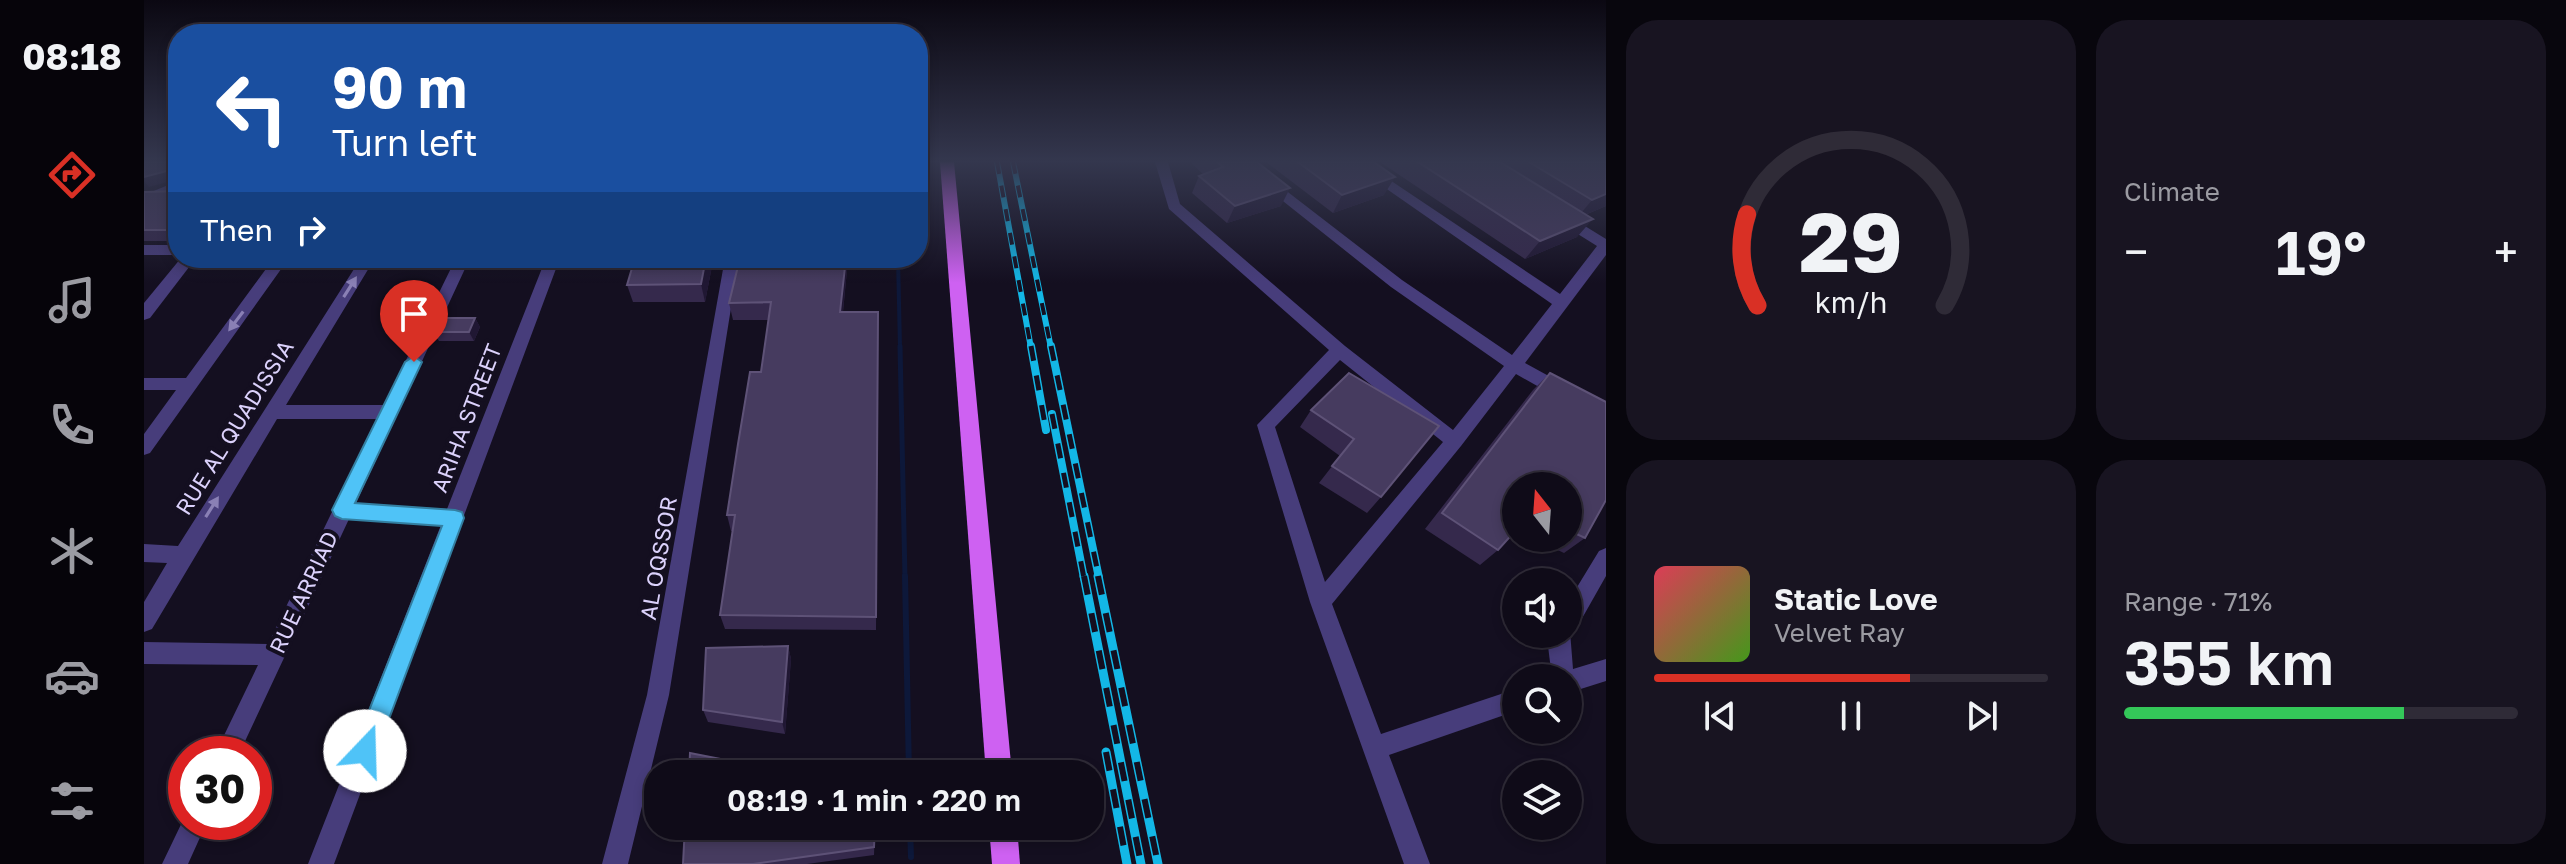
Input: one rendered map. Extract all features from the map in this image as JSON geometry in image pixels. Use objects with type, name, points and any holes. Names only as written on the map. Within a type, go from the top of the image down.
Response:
[{"type":"main road","points":[[950,202],[998,760]]},
{"type":"main road","points":[[1004,840],[1006,864]]},
{"type":"street","points":[[1173,202],[1339,350],[1455,441]]},
{"type":"street","points":[[1294,202],[1512,365],[1579,401]]},
{"type":"street","points":[[1414,202],[1561,302]]},
{"type":"street","points":[[1321,602],[1455,441],[1606,245],[1552,212]]},
{"type":"street","points":[[144,250],[168,250]]},
{"type":"street","points":[[144,314],[181,268]]},
{"type":"street","points":[[144,448],[275,268]]},
{"type":"street","name":"RUE AL QUADISSIA","points":[[144,622],[362,268]]},
{"type":"street","name":"RUE ARRIAD","points":[[236,736],[458,268]]},
{"type":"street","name":"ARIHA STREET","points":[[321,864],[549,268]]},
{"type":"street","name":"AL OQSSOR","points":[[615,864],[658,695],[730,268]]},
{"type":"street","points":[[1339,350],[1266,425],[1321,602],[1417,864]]},
{"type":"street","points":[[144,384],[188,384]]},
{"type":"street","points":[[271,412],[391,412]]},
{"type":"street","points":[[342,510],[455,518]]},
{"type":"street","points":[[144,553],[183,555]]},
{"type":"street","points":[[1582,598],[1606,557]]},
{"type":"street","points":[[144,653],[274,655]]},
{"type":"street","points":[[1582,678],[1606,670]]},
{"type":"street","points":[[1374,748],[1502,705]]},
{"type":"street","points":[[175,864],[186,840]]},
{"type":"building","points":[[144,202],[168,202],[168,230],[144,230]]},
{"type":"building","points":[[1480,202],[1566,202],[1593,219],[1540,241]]},
{"type":"building","points":[[632,268],[704,268],[701,284],[627,285]]},
{"type":"building","points":[[738,268],[845,268],[840,312],[878,312],[876,617],[720,615],[735,515],[727,515],[738,444],[750,372],[761,372],[771,302],[729,303]]},
{"type":"building","points":[[440,318],[475,318],[469,332],[433,332]]},
{"type":"building","points":[[1349,373],[1439,426],[1381,497],[1332,466],[1354,439],[1311,410]]},
{"type":"building","points":[[1550,373],[1606,402],[1606,500],[1585,538],[1582,537],[1582,472],[1502,472],[1502,546],[1498,550],[1442,513]]},
{"type":"building","points":[[788,646],[782,722],[703,710],[706,648]]},
{"type":"building","points":[[690,753],[726,760],[690,760]]},
{"type":"building","points":[[684,840],[874,840],[874,847],[753,864],[683,864]]},
{"type":"waterway","points":[[898,268],[900,348]]},
{"type":"waterway","points":[[900,346],[905,578]]},
{"type":"waterway","points":[[905,576],[909,760]]},
{"type":"waterway","points":[[910,840],[911,857]]},
{"type":"railway","points":[[1004,202],[1031,348]]},
{"type":"railway","points":[[1021,202],[1051,348]]},
{"type":"railway","points":[[1031,346],[1046,430]]},
{"type":"railway","points":[[1051,346],[1099,578]]},
{"type":"railway","points":[[1052,414],[1084,578]]},
{"type":"railway","points":[[1084,576],[1141,864]]},
{"type":"railway","points":[[1098,576],[1158,864]]},
{"type":"railway","points":[[1106,752],[1127,864]]},
{"type":"route","points":[[365,751],[455,518],[342,510],[414,362]]}]
